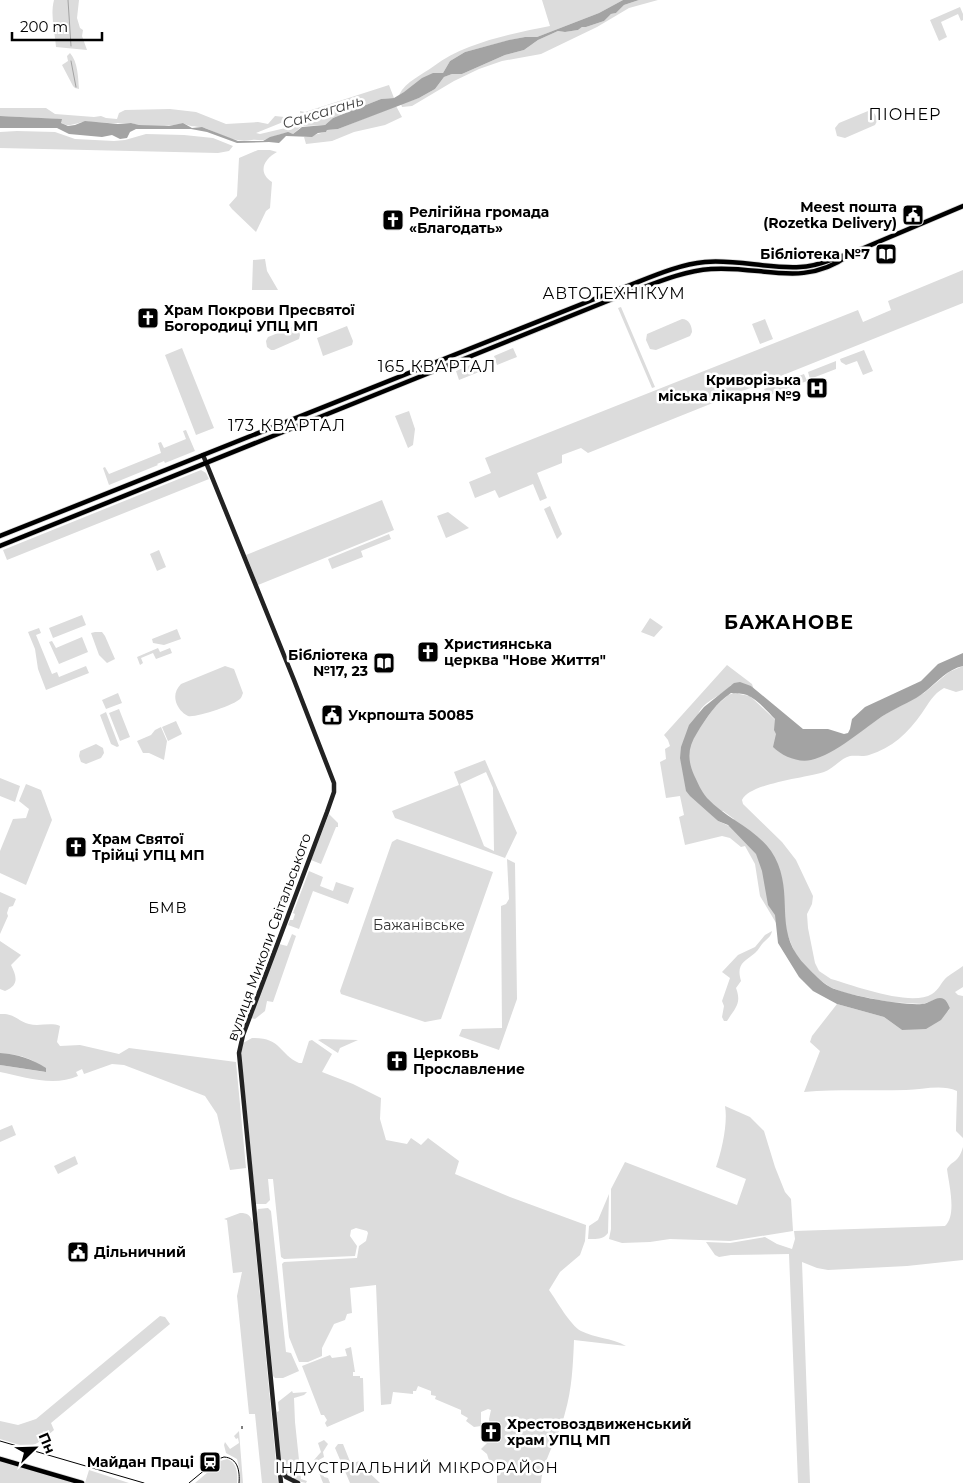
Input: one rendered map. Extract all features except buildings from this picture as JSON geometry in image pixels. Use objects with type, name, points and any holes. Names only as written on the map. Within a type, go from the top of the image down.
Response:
[{"type":"main road","points":[[0,536],[606,294],[690,265],[721,262],[802,268],[852,253],[963,206]]},
{"type":"main road","points":[[0,546],[609,301],[692,272],[722,269],[804,274],[826,269],[852,253]]},
{"type":"main road","points":[[606,294],[609,301]]},
{"type":"main road","points":[[421,368],[424,375]]},
{"type":"main road","name":"вулиця Миколи Світальського","points":[[202,455],[335,786],[238,1053],[281,1483]]},
{"type":"main road","points":[[41,520],[44,528]]},
{"type":"main road","points":[[0,1459],[82,1483]]},
{"type":"main road","points":[[280,1469],[286,1477],[298,1483]]},
{"type":"green space","points":[[54,0],[79,0],[77,18],[80,28],[83,30],[82,36],[87,50],[56,47],[53,18]]},
{"type":"green space","points":[[542,0],[623,0],[599,13],[537,37],[510,40],[465,52],[450,61],[443,73],[424,78],[399,95],[415,79],[460,51],[490,40],[550,26]]},
{"type":"green space","points":[[639,0],[658,0],[629,8],[597,27],[541,54],[502,61],[479,69],[454,81],[412,106],[402,107],[401,104],[419,98],[435,89],[444,77],[452,74],[462,74],[505,55],[524,50],[538,40],[558,31],[578,30],[582,27],[604,21],[624,5]]},
{"type":"green space","points":[[960,7],[963,20],[961,21],[958,14],[941,22],[947,37],[939,41],[930,20]]},
{"type":"green space","points":[[70,53],[76,65],[79,89],[73,86],[62,65],[68,61],[67,56]]},
{"type":"green space","points":[[389,85],[394,98],[381,99],[333,118],[325,125],[302,126],[300,111],[305,112]]},
{"type":"green space","points":[[396,106],[402,117],[385,125],[354,132],[332,141],[306,144],[304,137],[326,132],[327,130],[338,129]]},
{"type":"green space","points":[[0,108],[46,108],[55,114],[101,116],[117,119],[119,113],[125,110],[170,109],[196,112],[226,124],[258,122],[268,124],[275,116],[293,118],[256,133],[260,134],[302,126],[293,134],[282,134],[262,140],[245,141],[228,138],[205,128],[183,123],[156,126],[130,123],[85,122],[65,125],[58,119],[0,116]]},
{"type":"green space","points":[[872,111],[876,115],[877,121],[875,125],[845,138],[837,136],[835,128],[839,123]]},
{"type":"green space","points":[[0,132],[55,132],[75,139],[114,141],[146,134],[184,135],[213,138],[233,146],[229,151],[218,153],[0,148]]},
{"type":"green space","points":[[258,150],[277,152],[269,158],[264,166],[267,178],[272,182],[270,208],[266,211],[256,232],[229,205],[237,196],[239,158]]},
{"type":"green space","points":[[265,259],[267,271],[278,290],[252,290],[253,260]]},
{"type":"green space","points":[[963,270],[963,303],[588,453],[581,448],[562,455],[562,463],[537,473],[547,498],[540,501],[533,484],[499,498],[495,490],[475,498],[469,482],[491,473],[485,458],[858,310],[863,322],[891,310],[888,301]]},
{"type":"green space","points":[[621,307],[655,387],[652,388],[618,308]]},
{"type":"green space","points":[[682,319],[687,320],[691,325],[692,332],[690,336],[656,350],[650,349],[646,340],[647,334]]},
{"type":"green space","points":[[765,319],[773,339],[760,344],[752,324]]},
{"type":"green space","points":[[347,326],[353,341],[352,345],[323,356],[317,338]]},
{"type":"green space","points":[[293,327],[299,331],[299,339],[274,350],[267,347],[266,341],[268,337]]},
{"type":"green space","points":[[182,348],[214,428],[196,435],[165,355]]},
{"type":"green space","points":[[513,348],[517,357],[497,365],[494,356]]},
{"type":"green space","points":[[864,350],[873,371],[863,375],[857,361],[846,365],[841,362],[840,359]]},
{"type":"green space","points":[[836,361],[836,369],[810,379],[808,372]]},
{"type":"green space","points":[[475,363],[479,372],[459,380],[456,371]]},
{"type":"green space","points":[[804,374],[807,381],[770,395],[764,389]]},
{"type":"green space","points":[[409,411],[415,429],[413,445],[408,448],[395,416]]},
{"type":"green space","points":[[186,430],[195,451],[165,463],[164,461],[109,485],[103,468],[105,467],[109,474],[161,453],[158,443],[161,442],[164,448],[186,439],[183,431]]},
{"type":"green space","points":[[201,470],[206,473],[209,479],[7,560],[3,550]]},
{"type":"green space","points":[[382,500],[394,530],[258,585],[246,555]]},
{"type":"green space","points":[[550,506],[562,534],[557,539],[544,509]]},
{"type":"green space","points":[[448,512],[469,528],[446,538],[437,516]]},
{"type":"green space","points":[[389,534],[391,539],[361,551],[363,557],[332,569],[328,559]]},
{"type":"green space","points":[[159,550],[166,567],[157,571],[150,554]]},
{"type":"green space","points":[[82,615],[86,625],[53,638],[49,628]]},
{"type":"green space","points":[[650,618],[663,627],[654,637],[641,632]]},
{"type":"green space","points":[[39,628],[41,633],[36,635],[52,674],[57,672],[59,677],[86,666],[89,673],[46,690],[38,669],[35,649],[28,632]]},
{"type":"green space","points":[[177,629],[181,639],[164,645],[153,643],[152,639]]},
{"type":"green space","points":[[102,632],[105,636],[115,659],[107,663],[99,655],[91,633]]},
{"type":"green space","points":[[82,637],[88,652],[59,664],[49,642],[52,641],[56,648]]},
{"type":"green space","points":[[158,648],[160,652],[170,648],[172,653],[156,659],[153,653],[141,658],[143,663],[140,665],[137,657]]},
{"type":"green space","points":[[727,665],[752,684],[754,690],[751,686],[731,685],[700,710],[697,719],[697,732],[714,708],[728,695],[734,693],[750,696],[784,728],[848,740],[887,713],[924,693],[949,672],[963,666],[963,690],[956,692],[944,688],[940,690],[917,720],[892,744],[867,756],[847,757],[824,772],[756,789],[747,794],[742,800],[743,804],[782,842],[796,860],[813,896],[812,904],[807,914],[808,928],[815,963],[819,971],[831,979],[854,986],[897,997],[911,998],[932,994],[947,977],[963,966],[963,987],[955,992],[963,996],[963,1138],[956,1131],[957,1091],[951,1089],[804,1092],[820,1051],[810,1042],[812,1036],[837,1004],[884,1017],[902,1030],[948,1011],[950,1008],[947,1002],[940,998],[923,1004],[889,1002],[845,993],[830,987],[817,978],[797,958],[788,936],[782,933],[760,896],[755,864],[745,846],[741,847],[730,838],[722,836],[685,845],[679,817],[684,815],[680,796],[666,798],[660,762],[666,759],[665,749],[670,746],[664,735]],"holes":[[[723,811],[734,819],[729,826],[718,821],[712,815]]]},
{"type":"green space","points":[[225,666],[234,669],[243,693],[242,697],[223,708],[199,715],[188,716],[182,712],[175,697],[181,684]]},
{"type":"green space","points":[[118,693],[122,703],[106,709],[102,700]]},
{"type":"green space","points":[[119,709],[130,737],[120,741],[109,713]]},
{"type":"green space","points":[[106,712],[119,746],[117,747],[111,744],[100,715]]},
{"type":"green space","points":[[176,721],[182,734],[168,741],[162,727]]},
{"type":"green space","points":[[161,727],[167,741],[164,760],[149,753],[143,753],[137,741],[151,735]]},
{"type":"green space","points":[[96,744],[103,748],[104,753],[101,758],[86,764],[81,762],[80,751]]},
{"type":"green space","points":[[485,760],[517,833],[505,858],[395,818],[392,811],[459,785],[454,772]],"holes":[[[486,772],[493,788],[494,851],[484,846],[460,784]]]},
{"type":"green space","points":[[0,778],[20,786],[15,802],[0,796]]},
{"type":"green space","points":[[26,784],[41,790],[52,820],[26,885],[0,873],[0,851],[13,819],[26,818],[29,809],[19,801]]},
{"type":"green space","points":[[329,814],[338,823],[338,827],[336,827],[321,864],[311,860]]},
{"type":"green space","name":"Бажанівське","points":[[397,839],[493,872],[441,1019],[425,1022],[341,994],[340,991],[392,842]]},
{"type":"green space","points":[[507,859],[515,863],[517,999],[499,1050],[459,1036],[462,1029],[502,1028],[501,906],[506,904],[509,899]]},
{"type":"green space","points":[[309,871],[323,877],[320,886],[333,891],[336,882],[354,888],[348,904],[313,891],[299,929],[288,925],[290,920],[293,920],[295,914],[293,913]]},
{"type":"green space","points":[[0,892],[16,899],[13,906],[9,907],[8,916],[0,934]]},
{"type":"green space","points":[[772,931],[756,952],[744,961],[740,967],[741,981],[736,988],[738,1002],[727,1021],[724,1021],[722,1017],[724,1006],[722,1001],[730,978],[722,972],[738,955],[755,947],[765,935]]},
{"type":"green space","points":[[292,934],[296,936],[273,1002],[267,1001],[265,1011],[255,1019],[251,1018],[279,944],[287,946]]},
{"type":"green space","points":[[0,941],[21,955],[11,965],[15,973],[15,983],[10,989],[5,991],[0,989]]},
{"type":"green space","points":[[0,1014],[13,1016],[33,1025],[52,1024],[60,1026],[57,1042],[60,1046],[80,1045],[119,1054],[129,1048],[236,1062],[246,1168],[230,1170],[217,1114],[205,1096],[124,1065],[112,1064],[84,1074],[82,1069],[76,1072],[78,1076],[59,1081],[39,1080],[0,1072],[0,1065],[45,1072],[37,1063],[31,1060],[13,1054],[0,1053]]},
{"type":"green space","points":[[252,1038],[269,1040],[299,1063],[302,1063],[309,1041],[312,1040],[332,1054],[322,1072],[353,1084],[381,1098],[380,1119],[386,1140],[407,1144],[411,1138],[421,1145],[428,1138],[459,1161],[455,1174],[586,1225],[585,1241],[580,1255],[560,1272],[549,1290],[568,1318],[581,1331],[626,1346],[574,1340],[572,1377],[567,1404],[542,1474],[541,1483],[497,1483],[497,1470],[492,1470],[487,1454],[481,1449],[487,1443],[498,1443],[502,1437],[501,1427],[490,1425],[491,1410],[488,1409],[481,1412],[481,1426],[474,1427],[466,1421],[468,1418],[461,1414],[461,1410],[435,1399],[436,1396],[431,1395],[431,1391],[418,1386],[416,1391],[413,1391],[413,1394],[393,1392],[391,1404],[381,1405],[376,1285],[350,1288],[352,1313],[347,1314],[345,1320],[334,1324],[322,1348],[322,1356],[308,1362],[299,1362],[289,1337],[282,1264],[284,1262],[357,1258],[359,1246],[366,1241],[368,1233],[356,1228],[351,1230],[350,1236],[357,1246],[355,1256],[284,1259],[281,1257],[273,1179],[268,1179],[270,1200],[266,1204],[256,1204],[241,1056],[243,1043]]},
{"type":"green space","points":[[318,1040],[358,1040],[340,1048],[338,1053]]},
{"type":"green space","points":[[725,1106],[750,1117],[764,1131],[775,1167],[785,1192],[791,1199],[793,1231],[730,1241],[670,1239],[622,1243],[609,1239],[611,1229],[611,1189],[625,1162],[737,1205],[746,1179],[716,1167],[724,1136]]},
{"type":"green space","points":[[12,1125],[16,1135],[0,1142],[0,1130]]},
{"type":"green space","points":[[963,1147],[963,1260],[907,1266],[828,1270],[802,1262],[810,1483],[798,1483],[789,1254],[719,1257],[715,1255],[706,1242],[730,1243],[765,1237],[777,1244],[792,1249],[795,1239],[794,1231],[945,1226],[951,1215],[947,1169],[957,1159]]},
{"type":"green space","points":[[75,1156],[78,1164],[58,1174],[54,1166]]},
{"type":"green space","points":[[609,1194],[608,1233],[602,1238],[588,1239],[589,1226],[598,1220]]},
{"type":"green space","points":[[268,1208],[271,1211],[286,1352],[291,1353],[299,1371],[283,1378],[275,1378],[273,1376],[257,1213],[258,1209]]},
{"type":"green space","points":[[240,1213],[248,1215],[253,1223],[278,1483],[262,1483],[255,1414],[249,1414],[237,1296],[242,1272],[233,1273],[227,1220],[224,1219]]},
{"type":"green space","points":[[160,1316],[165,1317],[170,1324],[51,1423],[54,1430],[40,1442],[24,1446],[0,1439],[0,1421],[18,1425],[36,1419]]},
{"type":"green space","points":[[351,1347],[355,1372],[353,1372],[353,1376],[363,1378],[364,1411],[327,1427],[325,1423],[327,1420],[324,1415],[321,1415],[302,1366],[330,1355],[332,1358],[347,1356],[345,1349]]},
{"type":"green space","points":[[292,1391],[293,1393],[307,1392],[294,1398],[301,1479],[307,1481],[306,1483],[289,1477],[282,1469],[279,1458],[278,1402]]},
{"type":"green space","points":[[239,1431],[243,1483],[239,1483],[240,1472],[237,1459],[226,1453],[224,1445],[225,1442],[230,1449],[239,1443],[238,1438],[236,1439],[234,1436]]},
{"type":"green space","points":[[324,1440],[328,1444],[323,1452],[324,1457],[317,1461],[324,1477],[328,1478],[330,1483],[323,1483],[314,1460],[321,1452],[318,1443]]},
{"type":"green space","points":[[338,1444],[343,1444],[351,1464],[359,1461],[380,1483],[350,1483],[335,1448]]},
{"type":"green space","points":[[0,1459],[82,1483],[0,1483]]},
{"type":"green space","points":[[227,1459],[235,1466],[237,1483],[195,1483],[217,1462]]},
{"type":"green space","points":[[89,1470],[129,1483],[85,1483]]},
{"type":"shaded area","points":[[623,0],[639,0],[624,5],[604,21],[582,27],[578,30],[558,31],[538,40],[524,50],[505,55],[462,74],[452,74],[444,77],[435,89],[419,98],[338,129],[318,133],[312,137],[286,136],[279,143],[237,143],[207,132],[191,129],[136,129],[130,132],[127,138],[120,139],[112,135],[102,137],[69,134],[57,128],[0,128],[0,116],[62,119],[61,123],[68,126],[85,121],[169,126],[183,123],[192,128],[202,127],[238,141],[263,141],[288,132],[293,134],[302,127],[325,125],[333,118],[381,99],[394,98],[422,78],[433,73],[443,73],[450,61],[465,52],[509,40],[537,37],[599,13]]},
{"type":"shaded area","points":[[963,653],[963,666],[948,673],[921,695],[886,714],[840,747],[820,757],[806,761],[790,758],[777,750],[773,747],[776,734],[774,730],[775,719],[751,697],[731,693],[708,716],[690,748],[692,769],[707,798],[756,835],[772,853],[782,878],[785,917],[790,942],[797,954],[815,975],[830,987],[838,990],[889,1002],[924,1004],[940,998],[948,1003],[950,1008],[941,1020],[926,1029],[902,1030],[884,1017],[837,1004],[813,991],[799,977],[778,943],[775,915],[768,905],[762,871],[756,854],[728,825],[718,821],[686,791],[680,758],[681,747],[689,725],[704,707],[734,683],[740,682],[751,686],[803,729],[828,729],[844,734],[848,733],[852,719],[865,707],[921,681],[938,664]]},
{"type":"shaded area","points":[[0,1053],[12,1054],[35,1062],[46,1068],[46,1072],[0,1065]]},
{"type":"waterway","points":[[68,0],[71,46]]},
{"type":"waterway","points":[[71,61],[76,87]]},
{"type":"tram line","points":[[0,1441],[144,1483]]},
{"type":"tram line","points":[[189,1483],[218,1459],[224,1457],[232,1460],[237,1466],[239,1483]]},
{"type":"place","name":"Meest пошта (Rozetka Delivery)","points":[[913,215]]},
{"type":"place","name":"Релігійна громада «Благодать»","points":[[393,220]]},
{"type":"place","name":"Бібліотека №7","points":[[886,254]]},
{"type":"place","name":"Храм Покрови Пресвятої Богородиці УПЦ МП","points":[[148,318]]},
{"type":"place","name":"Криворізька міська лікарня №9","points":[[817,388]]},
{"type":"place","name":"Християнська церква \"Нове Життя\"","points":[[428,652]]},
{"type":"place","name":"Бібліотека №17, 23","points":[[384,663]]},
{"type":"place","name":"Укрпошта 50085","points":[[332,715]]},
{"type":"place","name":"Храм Святої Трійці УПЦ МП","points":[[76,847]]},
{"type":"place","name":"Церковь Прославление","points":[[397,1061]]},
{"type":"place","name":"Дільничний","points":[[78,1252]]},
{"type":"place","name":"Хрестовоздвиженський храм УПЦ МП","points":[[491,1432]]},
{"type":"place","name":"Майдан Праці","points":[[210,1462]]},
{"type":"district","name":"ПІОНЕР","points":[[905,114]]},
{"type":"district","name":"АВТОТЕХНІКУМ","points":[[614,293]]},
{"type":"district","name":"165 КВАРТАЛ","points":[[437,366]]},
{"type":"district","name":"173 КВАРТАЛ","points":[[287,425]]},
{"type":"district","name":"БАЖАНОВЕ","points":[[789,622]]},
{"type":"district","name":"БМВ","points":[[168,908]]},
{"type":"district","name":"ІНДУСТРІАЛЬНИЙ МІКРОРАЙОН","points":[[417,1468]]},
{"type":"water label","name":"Саксагань","points":[[323,112]]}]
